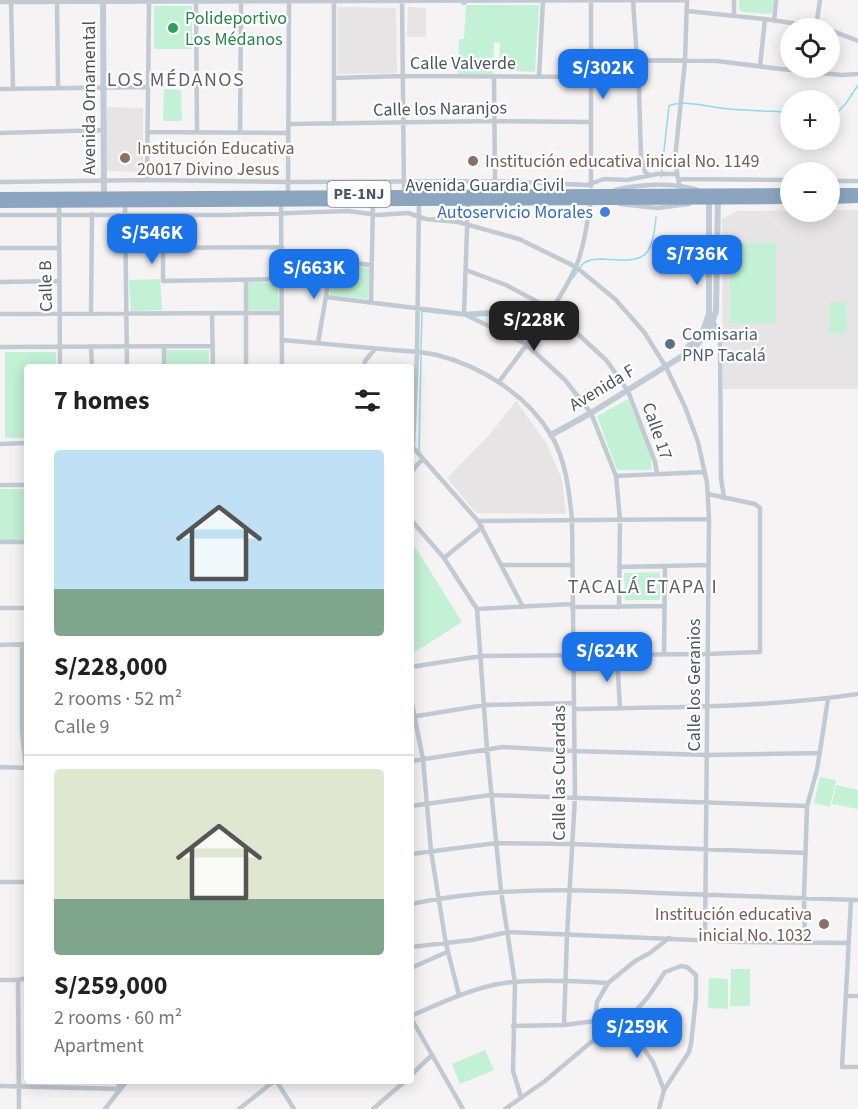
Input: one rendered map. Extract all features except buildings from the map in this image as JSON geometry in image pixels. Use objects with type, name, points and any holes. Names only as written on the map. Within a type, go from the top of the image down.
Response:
[{"type":"highway","points":[[840,192],[858,192]]},
{"type":"highway","name":"Avenida Guardia Civil","points":[[0,196],[104,196],[125,200],[281,203],[468,201],[591,193]]},
{"type":"highway","name":"Avenida Guardia Civil","points":[[0,204],[59,204],[288,195],[404,194],[591,193],[602,197],[780,200]]},
{"type":"highway","name":"Avenida Guardia Civil","points":[[711,197],[780,193]]},
{"type":"highway","points":[[840,200],[858,199]]},
{"type":"street","points":[[0,2],[687,0],[685,61],[675,159],[680,187]]},
{"type":"street","points":[[734,0],[734,16]]},
{"type":"street","points":[[774,21],[776,0]]},
{"type":"street","points":[[817,18],[820,0]]},
{"type":"street","name":"Avenida Ornamental","points":[[103,1],[104,196]]},
{"type":"street","points":[[288,195],[289,1]]},
{"type":"street","points":[[334,1],[334,124]]},
{"type":"street","points":[[402,1],[404,194]]},
{"type":"street","points":[[539,77],[543,1]]},
{"type":"street","points":[[499,382],[551,309],[576,267],[582,249],[591,193],[591,1]]},
{"type":"street","points":[[633,1],[641,158],[645,172],[649,175]]},
{"type":"street","points":[[11,2],[13,88]]},
{"type":"street","points":[[57,2],[58,87]]},
{"type":"street","points":[[147,180],[149,3]]},
{"type":"street","points":[[196,3],[197,132]]},
{"type":"street","points":[[240,132],[241,3]]},
{"type":"street","points":[[687,11],[780,22]]},
{"type":"street","points":[[760,66],[765,19]]},
{"type":"street","points":[[840,34],[858,41]]},
{"type":"street","points":[[591,59],[717,61],[829,74],[858,74]]},
{"type":"street","points":[[494,76],[495,181]]},
{"type":"street","name":"Calle Valverde","points":[[334,78],[592,77]]},
{"type":"street","points":[[0,89],[147,87]]},
{"type":"street","name":"Calle los Naranjos","points":[[288,124],[591,122]]},
{"type":"street","points":[[0,133],[104,130]]},
{"type":"street","points":[[147,132],[288,132]]},
{"type":"street","points":[[591,193],[604,179],[634,179],[649,175],[780,180]]},
{"type":"street","points":[[0,182],[495,181],[591,193]]},
{"type":"street","points":[[840,181],[858,181]]},
{"type":"street","points":[[602,197],[621,188],[650,185],[680,187],[711,197],[711,319],[720,340],[721,478],[724,498]]},
{"type":"street","points":[[125,200],[127,364]]},
{"type":"street","points":[[464,314],[468,201]]},
{"type":"street","points":[[371,301],[373,202]]},
{"type":"street","points":[[414,409],[419,202]]},
{"type":"street","points":[[281,203],[282,364]]},
{"type":"street","name":"Calle B","points":[[59,204],[60,364]]},
{"type":"street","name":"Calle los Geranios","points":[[0,215],[348,211],[372,215],[408,213],[420,218],[458,222],[519,239],[576,267],[615,299],[644,333],[667,366],[689,416],[705,472],[709,519],[705,940]]},
{"type":"street","points":[[91,313],[92,214]]},
{"type":"street","points":[[125,248],[282,247]]},
{"type":"street","points":[[0,248],[59,248]]},
{"type":"street","points":[[163,248],[163,281],[281,279]]},
{"type":"street","points":[[282,255],[371,265]]},
{"type":"street","points":[[318,343],[332,261]]},
{"type":"street","name":"Calle 17","points":[[466,270],[506,285],[551,309],[607,361],[628,391],[656,462],[657,473]]},
{"type":"street","points":[[246,280],[246,364]]},
{"type":"street","points":[[0,282],[59,281]]},
{"type":"street","points":[[326,297],[464,314],[551,309]]},
{"type":"street","points":[[0,314],[281,313]]},
{"type":"street","points":[[212,314],[213,364]]},
{"type":"street","points":[[464,314],[526,344],[566,380],[591,413],[616,476],[620,520],[619,607]]},
{"type":"street","name":"Avenida F","points":[[551,435],[667,366],[700,335],[711,319]]},
{"type":"street","points":[[282,340],[417,353]]},
{"type":"street","points":[[0,347],[213,346]]},
{"type":"street","points":[[91,347],[92,364]]},
{"type":"street","points":[[164,347],[164,364]]},
{"type":"street","points":[[365,364],[375,349]]},
{"type":"street","name":"Calle las Cucardas","points":[[417,353],[435,355],[464,364],[499,382],[534,414],[551,435],[564,466],[572,519],[575,751],[575,797],[564,1025]]},
{"type":"street","points":[[0,444],[24,443]]},
{"type":"street","points":[[414,448],[478,521],[523,607]]},
{"type":"street","points":[[414,468],[423,459]]},
{"type":"street","points":[[616,476],[705,472]]},
{"type":"street","points":[[0,485],[24,485]]},
{"type":"street","points":[[414,667],[481,656],[573,654],[617,656],[760,652],[760,508],[755,504],[708,494]]},
{"type":"street","points":[[478,521],[709,519]]},
{"type":"street","points":[[414,523],[444,558],[477,609],[491,795],[501,891],[515,983],[513,1071],[521,1097]]},
{"type":"street","points":[[444,558],[482,527]]},
{"type":"street","points":[[0,542],[24,542]]},
{"type":"street","points":[[502,565],[572,565]]},
{"type":"street","points":[[619,567],[707,565]]},
{"type":"street","points":[[664,654],[665,566]]},
{"type":"street","points":[[477,609],[665,606]]},
{"type":"street","points":[[0,608],[24,608]]},
{"type":"street","points":[[0,645],[24,644],[22,733],[24,747]]},
{"type":"street","points":[[617,656],[620,708]]},
{"type":"street","points":[[573,710],[828,699],[858,694]]},
{"type":"street","points":[[805,942],[807,806],[820,753],[828,699]]},
{"type":"street","points":[[414,717],[485,705],[573,703]]},
{"type":"street","points":[[414,725],[423,759],[431,851],[447,952],[459,995]]},
{"type":"street","points":[[414,760],[503,747],[707,755],[820,753]]},
{"type":"street","points":[[0,767],[24,768]]},
{"type":"street","points":[[414,806],[491,795],[807,806]]},
{"type":"street","points":[[414,854],[497,843],[806,853]]},
{"type":"street","points":[[0,882],[24,882]]},
{"type":"street","points":[[414,903],[501,891],[570,889],[858,900]]},
{"type":"street","points":[[851,900],[842,1067],[858,1067]]},
{"type":"street","points":[[414,947],[446,944],[508,932],[849,943]]},
{"type":"street","points":[[513,1026],[564,1025],[595,1021],[597,1002],[608,983],[669,938]]},
{"type":"street","points":[[414,967],[447,952]]},
{"type":"street","points":[[505,1109],[545,1081],[575,1054],[624,1020],[648,998],[665,972],[681,966],[687,967],[696,975],[691,1044],[689,1052],[664,1090],[659,1109]]},
{"type":"street","points":[[0,980],[24,979]]},
{"type":"street","points":[[18,980],[19,1109]]},
{"type":"street","points":[[414,1016],[459,995],[495,984],[608,983]]},
{"type":"street","points":[[846,996],[858,996]]},
{"type":"street","points":[[624,1020],[653,1062],[664,1090]]},
{"type":"street","points":[[414,1023],[463,1109]]},
{"type":"street","points":[[414,1072],[431,1056]]},
{"type":"street","points":[[119,1084],[119,1089]]},
{"type":"street","points":[[105,1109],[124,1084]]},
{"type":"street","points":[[239,1109],[272,1084]]},
{"type":"street","points":[[276,1084],[294,1109]]},
{"type":"street","points":[[373,1109],[402,1084]]},
{"type":"street","points":[[0,1086],[119,1089]]},
{"type":"shaded area","points":[[338,7],[396,8],[397,73],[338,74]]},
{"type":"shaded area","points":[[408,7],[426,8],[426,37],[407,37]]},
{"type":"shaded area","points":[[107,107],[143,108],[143,172],[106,171]]},
{"type":"shaded area","points":[[840,210],[858,210],[858,389],[723,389],[722,219],[737,211],[780,211],[780,222],[840,222]]},
{"type":"shaded area","points":[[516,401],[547,444],[562,480],[566,514],[476,513],[447,478],[491,433]]},
{"type":"green space","points":[[739,0],[773,0],[772,13],[742,12],[739,9]]},
{"type":"green space","points":[[466,5],[539,5],[535,72],[499,70],[500,43],[494,42],[493,74],[458,74],[459,39],[464,39]]},
{"type":"green space","name":"Polideportivo Los Médanos","points":[[154,6],[192,6],[192,49],[154,49]]},
{"type":"green space","points":[[164,89],[181,90],[182,121],[163,121]]},
{"type":"green space","points":[[730,243],[776,243],[776,323],[730,323]]},
{"type":"green space","points":[[333,264],[370,268],[368,299],[330,295]]},
{"type":"green space","points":[[160,279],[162,310],[131,311],[129,280]]},
{"type":"green space","points":[[248,282],[278,283],[279,310],[248,310]]},
{"type":"green space","points":[[829,302],[846,302],[847,333],[829,333]]},
{"type":"green space","points":[[165,350],[209,350],[209,364],[165,364]]},
{"type":"green space","points":[[5,352],[56,352],[56,364],[24,364],[24,438],[5,438]]},
{"type":"green space","points":[[628,399],[648,445],[651,470],[617,470],[597,416]]},
{"type":"green space","points":[[0,489],[24,489],[24,540],[0,540]]},
{"type":"green space","points":[[414,548],[462,622],[415,652],[414,650]]},
{"type":"green space","points":[[660,572],[660,600],[625,600],[624,573]]},
{"type":"green space","points":[[820,777],[836,780],[830,807],[814,803]]},
{"type":"green space","points":[[836,785],[858,790],[858,809],[832,804]]},
{"type":"green space","points":[[731,969],[750,969],[750,1006],[730,1006]]},
{"type":"green space","points":[[709,978],[728,979],[728,1009],[708,1008]]},
{"type":"green space","points":[[485,1050],[494,1070],[460,1084],[452,1064]]},
{"type":"waterway","points":[[840,110],[858,85]]},
{"type":"waterway","points":[[661,177],[669,106],[682,103],[737,110],[780,112]]},
{"type":"waterway","points":[[573,278],[581,266],[588,261],[628,260],[643,256],[652,243],[656,217]]},
{"type":"waterway","points":[[421,351],[422,311],[465,316]]},
{"type":"waterway","points":[[472,316],[546,313]]},
{"type":"waterway","points":[[419,453],[421,355]]},
{"type":"place","name":"Polideportivo Los Médanos","points":[[173,28]]},
{"type":"place","name":"Institución Educativa 20017 Divino Jesus","points":[[125,158]]},
{"type":"place","name":"Institución educativa inicial No. 1149","points":[[473,161]]},
{"type":"place","name":"Autoservicio Morales","points":[[605,212]]},
{"type":"place","name":"Comisaria PNP Tacalá","points":[[670,344]]},
{"type":"place","name":"Institución educativa inicial No. 1032","points":[[824,924]]},
{"type":"district","name":"LOS MÉDANOS","points":[[176,80]]},
{"type":"district","name":"TACALÁ ETAPA I","points":[[643,587]]}]
